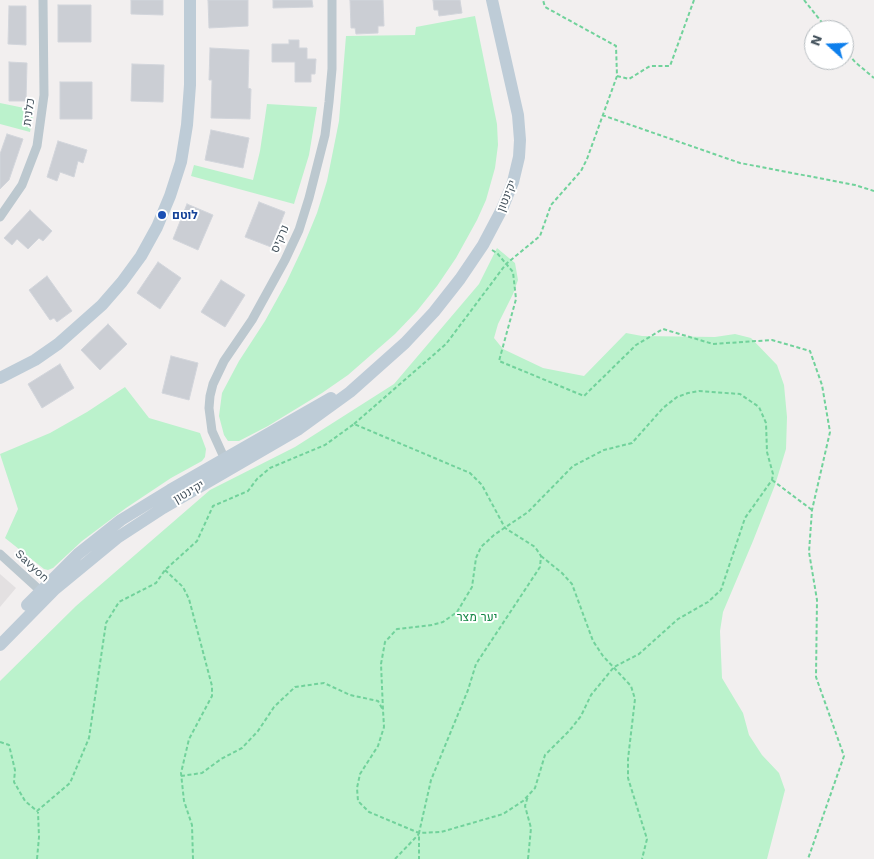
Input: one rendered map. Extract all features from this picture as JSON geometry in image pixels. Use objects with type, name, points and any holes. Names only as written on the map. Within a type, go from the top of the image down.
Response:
[{"type":"street","name":"כלנית","points":[[0,217],[22,186],[37,146],[44,95],[43,0]]},
{"type":"street","points":[[0,378],[35,360],[80,326],[127,275],[141,256],[157,227],[178,170],[187,125],[190,85],[190,0]]},
{"type":"street","name":"נרקיס","points":[[227,464],[212,432],[209,408],[210,396],[213,384],[224,361],[252,320],[285,260],[309,198],[321,151],[329,102],[332,70],[332,0]]},
{"type":"street","name":"יקינטון","points":[[0,645],[78,554],[121,520],[153,500],[227,464],[347,389],[391,358],[443,302],[483,245],[510,191],[518,165],[520,149],[519,123],[492,0]]},
{"type":"street","name":"Savyon","points":[[0,554],[43,594]]},
{"type":"street","name":"יקינטון","points":[[0,639],[43,594]]},
{"type":"path","points":[[38,811],[70,783],[89,738],[106,623],[119,602],[156,583],[165,570],[196,541],[213,506],[248,491],[257,479],[270,468],[325,445],[354,424],[446,344],[506,264],[540,236],[551,205],[581,171],[617,76],[616,46],[545,7],[543,0]]},
{"type":"path","points":[[617,76],[629,79],[650,66],[670,66],[694,0]]},
{"type":"path","points":[[804,0],[820,20]]},
{"type":"path","points":[[854,61],[874,78]]},
{"type":"path","points":[[602,115],[740,164],[854,185],[874,191]]},
{"type":"path","points":[[483,245],[497,253],[514,272],[516,299],[499,361],[584,396],[636,345],[663,329],[713,344],[772,340],[810,351],[822,385],[830,432],[812,510],[809,552],[817,600],[816,676],[844,756],[808,859]]},
{"type":"path","points":[[699,391],[740,394],[759,407],[766,422],[767,452],[773,474],[772,480],[745,518],[721,590],[708,602],[678,619],[638,654],[614,668],[590,695],[580,716],[570,730],[545,755],[534,788],[523,801],[503,814],[441,832],[420,833],[369,812],[358,801],[357,788],[360,774],[378,746],[384,727],[381,664],[385,642],[397,628],[432,625],[443,622],[457,612],[472,587],[476,558],[482,547],[528,512],[573,466],[604,450],[632,443],[663,408],[677,398],[699,391]]},
{"type":"path","points":[[354,424],[470,472],[482,485],[505,528],[535,547],[541,556],[572,584],[593,641],[603,656],[631,686],[635,699],[628,759],[628,778],[647,839],[642,859]]},
{"type":"path","points":[[772,480],[812,510]]},
{"type":"path","points":[[419,859],[420,833],[431,780],[468,690],[476,664],[540,567],[541,556]]},
{"type":"path","points":[[165,570],[183,587],[189,599],[212,686],[212,696],[189,739],[181,776],[184,801],[192,825],[193,859]]},
{"type":"path","points":[[181,776],[202,773],[221,759],[242,748],[258,731],[274,707],[296,687],[324,683],[350,695],[378,701],[383,710]]},
{"type":"path","points":[[0,742],[9,745],[15,770],[14,782],[25,802],[38,811]]},
{"type":"path","points":[[528,859],[531,828],[525,806],[529,794]]},
{"type":"path","points":[[36,859],[40,838],[38,811]]},
{"type":"path","points":[[395,859],[420,833]]},
{"type":"shaded area","points":[[0,574],[16,588],[0,607]]},
{"type":"green space","points":[[475,16],[497,124],[498,145],[495,168],[486,200],[456,258],[417,311],[395,334],[348,375],[268,426],[239,441],[228,441],[224,435],[219,416],[222,393],[286,283],[317,213],[327,181],[339,121],[346,36],[415,35],[416,27]]},
{"type":"green space","points":[[0,103],[34,110],[30,132],[0,124]]},
{"type":"green space","points":[[267,104],[317,107],[309,155],[294,204],[191,176],[194,165],[253,180],[260,151]]},
{"type":"green space","name":"יער מצר","points":[[497,248],[515,263],[518,280],[498,324],[494,338],[503,349],[543,368],[584,376],[626,333],[642,336],[715,337],[735,334],[751,338],[777,365],[784,385],[787,417],[786,449],[775,485],[723,612],[720,631],[722,678],[743,713],[749,735],[762,755],[779,773],[785,790],[767,859],[0,859],[0,681],[76,606],[210,490],[295,447],[394,384],[479,284]]},
{"type":"green space","points":[[125,387],[149,418],[200,433],[206,449],[205,457],[202,461],[171,478],[126,508],[82,541],[53,568],[44,569],[5,538],[18,509],[0,454],[50,433]]},
{"type":"building","points":[[131,0],[163,0],[163,15],[131,14]]},
{"type":"building","points":[[208,0],[248,0],[248,26],[209,28]]},
{"type":"building","points":[[273,0],[312,0],[313,7],[273,8]]},
{"type":"building","points":[[350,0],[383,0],[384,26],[378,26],[378,33],[356,34],[355,28],[351,28]]},
{"type":"building","points":[[433,0],[460,0],[462,13],[439,16],[438,10],[434,10]]},
{"type":"building","points":[[58,5],[91,5],[91,42],[58,42]]},
{"type":"building","points":[[9,6],[26,6],[26,45],[8,44]]},
{"type":"building","points":[[289,40],[299,40],[299,48],[307,48],[307,59],[316,59],[315,74],[311,74],[311,82],[295,82],[295,62],[272,62],[272,44],[289,44]]},
{"type":"building","points":[[210,48],[249,50],[248,88],[251,89],[250,119],[211,118],[212,80],[209,80]]},
{"type":"building","points":[[9,62],[27,63],[26,101],[9,101]]},
{"type":"building","points":[[132,64],[164,65],[163,102],[131,101]]},
{"type":"building","points":[[60,82],[92,82],[92,119],[60,119]]},
{"type":"building","points":[[211,130],[249,138],[243,168],[205,160]]},
{"type":"building","points":[[7,134],[23,139],[9,180],[0,189],[0,154]]},
{"type":"building","points":[[58,141],[87,150],[83,163],[78,161],[74,177],[60,172],[57,181],[47,177]]},
{"type":"building","points":[[259,202],[285,212],[271,247],[245,237]]},
{"type":"building","points":[[187,204],[213,215],[198,250],[173,239]]},
{"type":"building","points":[[30,210],[52,231],[43,241],[39,238],[28,249],[17,239],[12,245],[4,238]]},
{"type":"building","points":[[158,262],[181,278],[160,309],[137,293]]},
{"type":"building","points":[[47,276],[72,311],[57,322],[54,318],[50,320],[29,290]]},
{"type":"building","points":[[221,280],[245,295],[225,327],[201,312]]},
{"type":"building","points":[[108,324],[127,344],[100,370],[81,350]]},
{"type":"building","points":[[171,356],[198,363],[189,400],[162,393]]},
{"type":"building","points":[[60,364],[74,388],[42,408],[28,384]]},
{"type":"place","name":"לוטם","points":[[162,215]]}]
